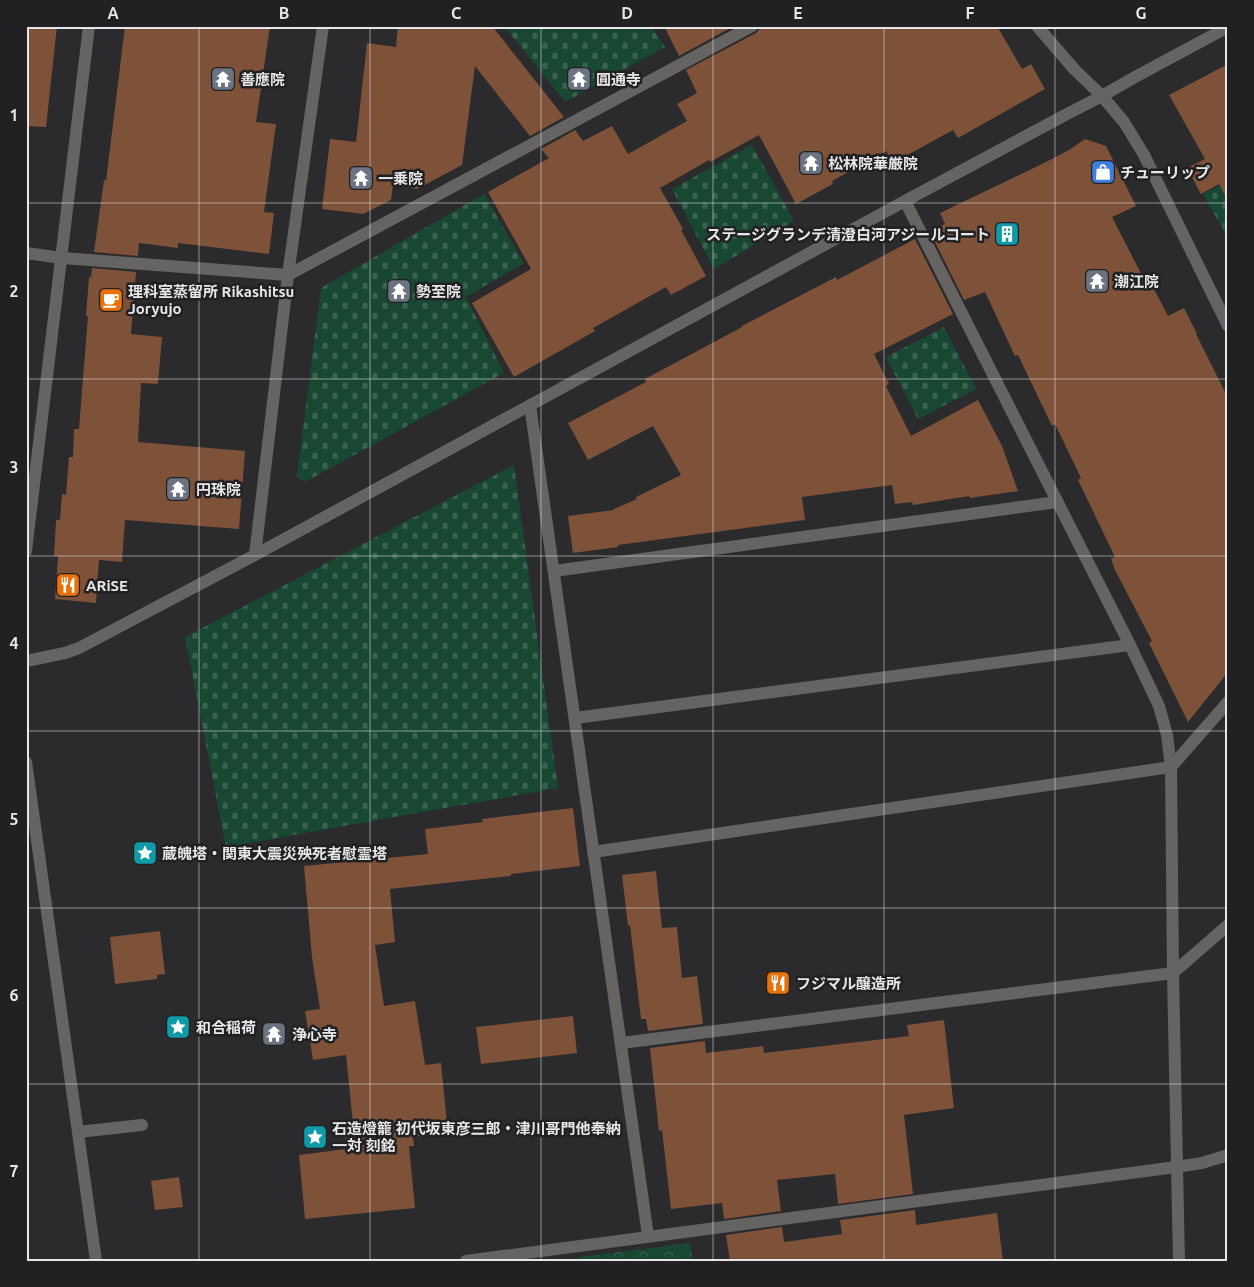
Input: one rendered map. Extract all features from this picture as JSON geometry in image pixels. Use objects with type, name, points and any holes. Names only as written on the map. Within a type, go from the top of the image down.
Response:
[{"type":"street","points":[[26,550],[89,26]]},
{"type":"street","points":[[255,555],[288,275],[323,26]]},
{"type":"street","points":[[26,253],[62,258],[288,275],[752,26]]},
{"type":"street","points":[[1037,26],[1124,122],[1144,155],[1228,326]]},
{"type":"street","points":[[26,661],[65,653],[79,648],[255,555],[904,201],[1228,27]]},
{"type":"street","points":[[904,201],[1130,645],[1159,706],[1168,735],[1171,767],[1179,1261]]},
{"type":"street","points":[[530,405],[648,1236]]},
{"type":"street","points":[[554,571],[1057,502]]},
{"type":"street","points":[[575,718],[1130,645]]},
{"type":"street","points":[[594,852],[1171,767],[1228,702]]},
{"type":"street","points":[[26,762],[96,1261]]},
{"type":"street","points":[[620,1043],[1173,973],[1228,925]]},
{"type":"street","points":[[78,1132],[142,1125]]},
{"type":"street","points":[[466,1261],[1176,1167],[1202,1163],[1228,1155]]},
{"type":"green space","name":"圓通寺","points":[[504,26],[650,26],[665,47],[565,102]]},
{"type":"green space","points":[[752,145],[794,221],[714,269],[672,189]]},
{"type":"green space","points":[[1228,181],[1228,239],[1203,194]]},
{"type":"green space","name":"勢至院","points":[[484,194],[524,263],[466,297],[504,373],[305,482],[297,477],[321,288]]},
{"type":"green space","points":[[944,327],[976,389],[918,419],[886,357]]},
{"type":"green space","points":[[514,465],[558,788],[226,847],[185,637]]},
{"type":"green space","points":[[690,1243],[693,1261],[579,1261],[579,1257]]},
{"type":"building","points":[[26,26],[57,26],[46,127],[26,126]]},
{"type":"building","points":[[125,26],[270,26],[256,122],[276,124],[264,212],[274,213],[269,254],[178,243],[178,248],[139,243],[138,256],[94,252],[104,180],[106,181]]},
{"type":"building","points":[[398,26],[492,26],[564,117],[530,136],[475,66],[462,165],[417,189],[393,185],[391,200],[363,214],[322,209],[330,139],[356,142],[367,43],[396,47]]},
{"type":"building","points":[[664,26],[734,26],[679,56]]},
{"type":"building","points":[[760,26],[997,26],[1022,69],[1031,64],[1045,89],[958,138],[953,130],[893,163],[886,151],[832,181],[833,184],[796,204],[759,135],[710,162],[709,160],[660,188],[706,276],[671,295],[666,287],[593,328],[595,331],[514,377],[472,303],[531,269],[488,192],[549,158],[541,149],[575,130],[583,141],[612,126],[628,154],[687,121],[677,104],[697,93],[686,70],[756,33]]},
{"type":"building","points":[[1228,64],[1228,201],[1219,184],[1201,194],[1187,168],[1205,159],[1169,95]]},
{"type":"building","points":[[1085,139],[1106,146],[1136,206],[1112,217],[1149,289],[1153,287],[1168,316],[1184,308],[1228,398],[1228,672],[1188,722],[1149,643],[1152,641],[1115,570],[1111,559],[1115,557],[1078,480],[1081,478],[1055,424],[1052,426],[1018,355],[1015,356],[985,292],[964,300],[930,232],[945,224],[940,213],[1044,163]]},
{"type":"building","points":[[915,239],[953,314],[874,354],[889,384],[886,386],[911,436],[978,400],[1002,446],[1018,491],[970,498],[969,496],[913,505],[912,502],[895,504],[892,485],[802,497],[805,520],[618,545],[618,547],[573,553],[568,516],[614,510],[681,475],[653,426],[588,460],[568,423],[646,382],[645,379],[742,326],[836,277],[837,280]]},
{"type":"building","points":[[92,268],[136,272],[131,334],[162,337],[158,384],[141,383],[138,442],[245,451],[239,529],[125,520],[122,562],[99,560],[96,603],[55,599],[58,556],[54,556],[56,520],[60,520],[62,494],[66,495],[69,457],[73,457],[74,429],[79,429],[88,316],[86,316],[89,277],[91,278]]},
{"type":"building","points":[[573,808],[580,866],[511,874],[511,876],[390,889],[395,942],[375,945],[384,1006],[415,1001],[425,1065],[441,1063],[448,1133],[413,1137],[414,1146],[409,1146],[415,1208],[305,1219],[299,1155],[346,1149],[344,1125],[353,1124],[346,1055],[313,1060],[305,1011],[320,1009],[312,957],[304,866],[428,854],[425,829],[483,822],[482,819]]},
{"type":"building","points":[[656,871],[662,928],[677,927],[682,978],[697,976],[703,1024],[648,1031],[646,1019],[641,1019],[622,875]]},
{"type":"building","points":[[160,931],[165,974],[157,975],[157,979],[115,984],[110,937]]},
{"type":"building","points":[[573,1016],[577,1053],[481,1064],[476,1027]]},
{"type":"building","points":[[944,1020],[954,1108],[904,1115],[913,1194],[838,1204],[835,1174],[777,1180],[781,1211],[724,1219],[722,1203],[671,1209],[662,1130],[659,1131],[650,1048],[705,1041],[706,1053],[763,1046],[764,1053],[909,1036],[907,1025]]},
{"type":"building","points":[[179,1177],[183,1207],[155,1210],[151,1181]]},
{"type":"building","points":[[915,1210],[916,1225],[997,1213],[1003,1261],[730,1261],[726,1235],[782,1227],[784,1242],[842,1234],[840,1220]]},
{"type":"place","name":"善應院","points":[[223,79]]},
{"type":"place","name":"圓通寺","points":[[579,79]]},
{"type":"place","name":"松林院華厳院","points":[[811,163]]},
{"type":"place","name":"チューリップ","points":[[1103,172]]},
{"type":"place","name":"一乗院","points":[[361,178]]},
{"type":"place","name":"ステージグランデ清澄白河アジールコート","points":[[1007,234]]},
{"type":"place","name":"潮江院","points":[[1097,281]]},
{"type":"place","name":"勢至院","points":[[399,291]]},
{"type":"place","name":"理科室蒸留所 Rikashitsu Joryujo","points":[[111,300]]},
{"type":"place","name":"円珠院","points":[[178,489]]},
{"type":"place","name":"ARiSE","points":[[68,585]]},
{"type":"place","name":"蔵魄塔・関東大震災殃死者慰霊塔","points":[[145,853]]},
{"type":"place","name":"フジマル醸造所","points":[[778,983]]},
{"type":"place","name":"和合稲荷","points":[[178,1027]]},
{"type":"place","name":"浄心寺","points":[[274,1034]]},
{"type":"place","name":"石造燈籠 初代坂東彦三郎・津川哥門他奉納 一対 刻銘","points":[[315,1137]]}]
